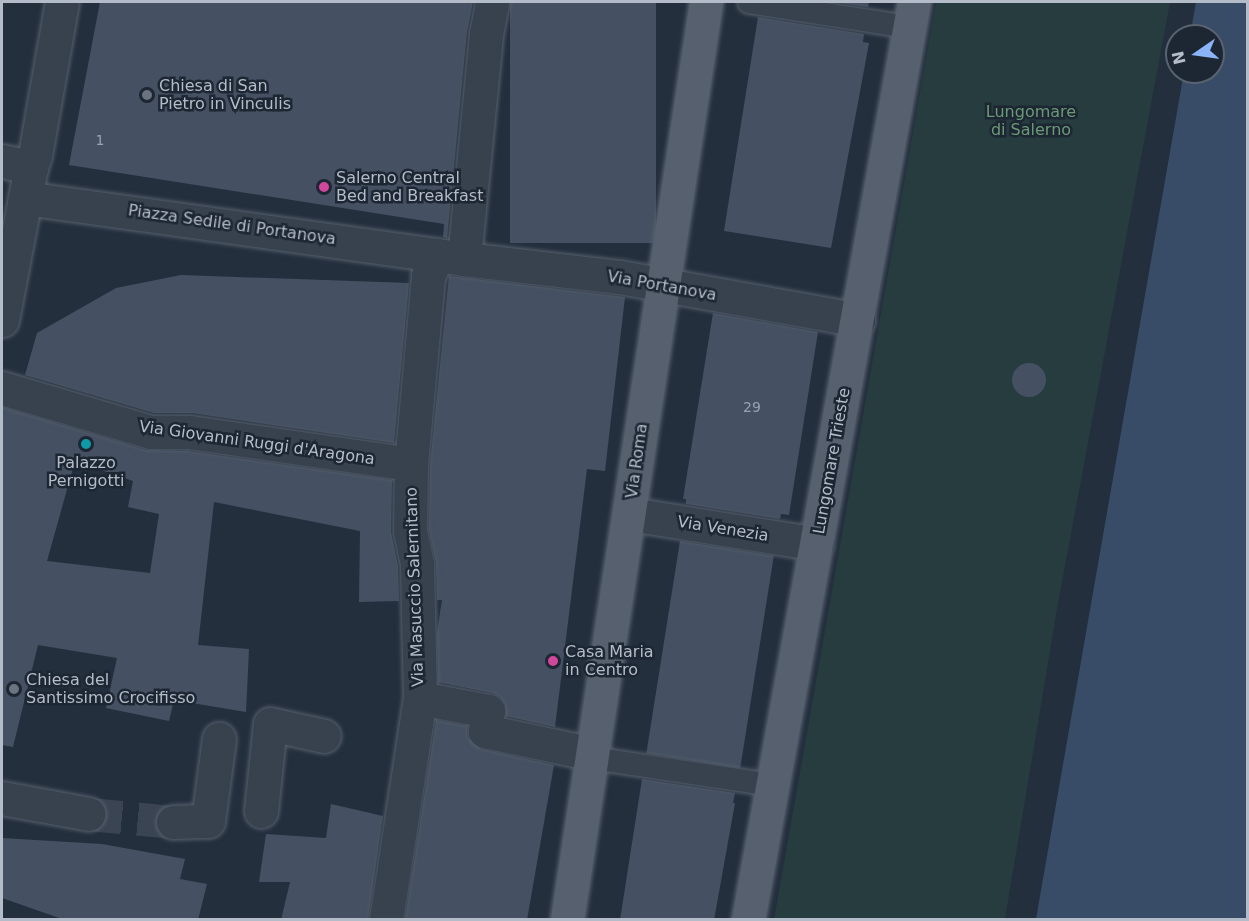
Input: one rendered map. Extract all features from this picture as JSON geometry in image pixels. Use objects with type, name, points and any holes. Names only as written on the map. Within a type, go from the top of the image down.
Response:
[{"type":"main road","name":"Via Roma","points":[[567,920],[706,2]]},
{"type":"main road","name":"Lungomare Trieste","points":[[748,920],[858,320],[911,14]]},
{"type":"street","points":[[2,320],[23,170],[62,2]]},
{"type":"street","points":[[451,257],[492,2]]},
{"type":"street","name":"Piazza Sedile di Portanova","points":[[23,170],[451,257]]},
{"type":"street","name":"Via Portanova","points":[[451,257],[620,277],[858,320]]},
{"type":"street","name":"Via Masuccio Salernitano","points":[[386,920],[420,698],[417,564],[410,532],[411,464],[428,274],[451,257]]},
{"type":"street","name":"Via Giovanni Ruggi d'Aragona","points":[[2,388],[151,432],[189,432],[411,464]]},
{"type":"street","name":"Via Venezia","points":[[630,514],[816,544]]},
{"type":"street","points":[[420,698],[488,711],[485,731],[592,756]]},
{"type":"street","points":[[261,811],[270,724],[324,736]]},
{"type":"street","points":[[173,822],[208,821],[219,738]]},
{"type":"street","points":[[2,798],[89,814]]},
{"type":"lane","points":[[749,2],[911,14]]},
{"type":"lane","points":[[592,756],[772,786]]},
{"type":"green space","name":"Lungomare di Salerno","points":[[936,2],[1170,2],[1057,609],[1005,919],[774,919]]},
{"type":"water","points":[[1196,2],[1247,2],[1247,919],[1036,919],[1182,84],[1225,84],[1225,24],[1192,24]]},
{"type":"building","points":[[100,2],[473,2],[467,32],[447,238],[443,237],[444,224],[69,165]]},
{"type":"building","points":[[510,2],[656,2],[656,243],[510,243]]},
{"type":"building","points":[[833,2],[869,2],[868,7]]},
{"type":"building","points":[[758,17],[864,34],[863,42],[869,43],[831,248],[724,231]]},
{"type":"building","points":[[181,275],[409,283],[394,443],[192,413],[154,413],[25,375],[37,333],[116,288]]},
{"type":"building","points":[[449,276],[625,297],[605,471],[587,469],[555,727],[506,716],[505,704],[500,697],[492,693],[438,682],[437,632],[442,600],[437,600],[436,563],[429,530],[430,465]]},
{"type":"building","points":[[713,313],[818,332],[789,515],[781,514],[780,519],[686,504],[686,499],[683,499]]},
{"type":"building","points":[[1029,363],[1041,368],[1046,380],[1041,392],[1029,397],[1017,392],[1012,380],[1017,368]]},
{"type":"building","points":[[2,407],[146,450],[188,451],[392,480],[391,532],[398,566],[399,601],[359,602],[360,531],[214,502],[198,645],[249,649],[246,712],[174,700],[169,721],[106,708],[117,658],[38,645],[13,747],[2,745]],"holes":[[[75,461],[133,481],[128,507],[159,514],[150,573],[47,561]]]},
{"type":"building","points":[[680,541],[774,556],[740,768],[646,753]]},
{"type":"building","points":[[436,720],[467,726],[468,738],[481,749],[554,765],[527,920],[405,920]]},
{"type":"building","points":[[642,779],[735,793],[714,920],[620,920]]},
{"type":"building","points":[[331,804],[383,816],[368,920],[281,920],[290,882],[259,882],[266,834],[326,838]]},
{"type":"building","points":[[2,838],[102,844],[185,859],[180,879],[207,884],[198,920],[65,920],[2,898]]},
{"type":"tunnel","points":[[89,814],[173,822]]},
{"type":"place","name":"Chiesa di San Pietro in Vinculis","points":[[147,95]]},
{"type":"place","name":"Salerno Central Bed and Breakfast","points":[[324,187]]},
{"type":"place","name":"Palazzo Pernigotti","points":[[86,444]]},
{"type":"place","name":"Casa Maria in Centro","points":[[553,661]]},
{"type":"place","name":"Chiesa del Santissimo Crocifisso","points":[[14,689]]}]
